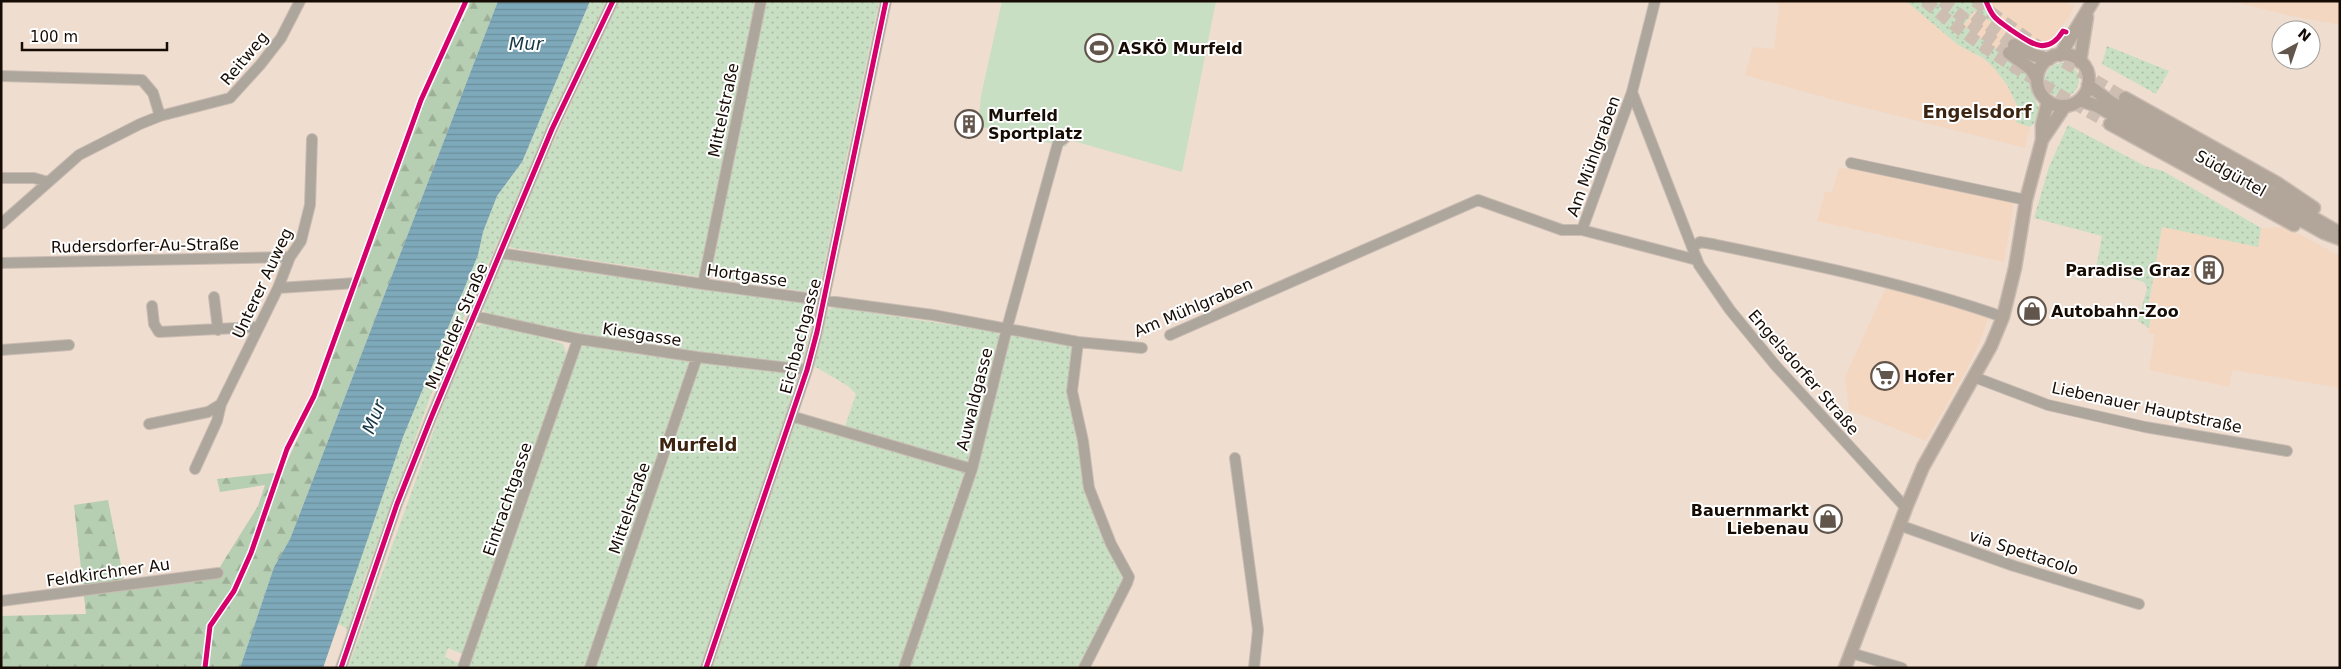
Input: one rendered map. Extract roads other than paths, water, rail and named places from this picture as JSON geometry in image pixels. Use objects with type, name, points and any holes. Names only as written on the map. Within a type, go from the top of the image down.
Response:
[{"type":"main road","points":[[2037,79],[2039,70],[2054,57],[2091,7]]},
{"type":"main road","points":[[2080,62],[2091,7]]},
{"type":"main road","points":[[2011,49],[2033,55],[2054,57],[2071,56],[2080,62],[2088,73],[2088,86],[2080,100],[2065,106],[2048,102],[2039,91],[2037,79],[2031,69],[2011,49]]},
{"type":"main road","points":[[2088,86],[2112,104],[2340,233]]},
{"type":"main road","name":"Südgürtel","points":[[2125,98],[2277,183],[2331,219],[2340,228]]},
{"type":"main road","points":[[2080,100],[2097,106],[2340,241]]},
{"type":"main road","points":[[1846,668],[1899,526],[1924,467],[1991,346],[2003,316],[2014,276],[2026,200],[2042,140],[2042,125],[2048,102]]},
{"type":"main road","points":[[2042,140],[2056,124],[2065,106]]},
{"type":"main road","name":"Südgürtel","points":[[2110,124],[2265,211],[2322,238],[2340,241]]},
{"type":"street","name":"Reitweg","points":[[1,224],[79,155],[160,116],[230,98],[281,38],[300,1]]},
{"type":"street","name":"Murfelder Straße","points":[[341,668],[397,504],[552,129],[613,1]]},
{"type":"street","name":"Mittelstraße","points":[[703,284],[761,1]]},
{"type":"street","name":"Eichbachgasse","points":[[706,668],[807,370],[824,300],[886,1]]},
{"type":"street","points":[[1632,92],[1655,1]]},
{"type":"street","points":[[1,76],[142,80],[153,93],[160,116]]},
{"type":"street","name":"Am Mühlgraben","points":[[1582,230],[1632,92]]},
{"type":"street","name":"Engelsdorfer Straße","points":[[1632,92],[1697,260],[1730,310],[1776,366],[1906,508]]},
{"type":"street","name":"Auwaldgasse","points":[[904,668],[972,469],[1007,328],[1058,143],[1066,137]]},
{"type":"street","name":"Unterer Auweg","points":[[194,469],[217,421],[221,404],[278,288],[290,257],[301,242],[310,205],[312,139]]},
{"type":"street","points":[[1851,163],[2026,200]]},
{"type":"street","points":[[1,178],[34,178],[48,182]]},
{"type":"street","name":"Am Mühlgraben","points":[[1170,335],[1478,200],[1562,230],[1582,230],[1697,260]]},
{"type":"street","points":[[1693,247],[1700,242],[1835,269],[1991,311],[2003,316]]},
{"type":"street","name":"Hortgasse","points":[[500,253],[703,284],[933,315],[1078,342]]},
{"type":"street","name":"Rudersdorfer-Au-Straße","points":[[1,263],[290,257]]},
{"type":"street","points":[[278,288],[356,283]]},
{"type":"street","points":[[214,297],[218,330]]},
{"type":"street","points":[[152,306],[154,324],[159,332],[258,328]]},
{"type":"street","name":"Kiesgasse","points":[[474,316],[578,339],[697,357],[807,370]]},
{"type":"street","name":"Eintrachtgasse","points":[[463,668],[578,339]]},
{"type":"street","points":[[1078,342],[1072,391],[1083,441],[1089,488],[1111,544],[1128,577],[1127,584],[1084,668]]},
{"type":"street","name":"Am Mühlgraben","points":[[1078,342],[1142,348]]},
{"type":"street","points":[[1,350],[68,345]]},
{"type":"street","name":"Mittelstraße","points":[[590,668],[697,357]]},
{"type":"street","name":"Liebenauer Hauptstraße","points":[[1974,377],[2048,405],[2145,427],[2287,451]]},
{"type":"street","points":[[150,424],[208,412],[221,404]]},
{"type":"street","name":"Eichbachgasse","points":[[791,416],[972,469]]},
{"type":"street","points":[[1235,458],[1258,630],[1254,668]]},
{"type":"street","name":"via Spettacolo","points":[[1899,526],[2014,566],[2140,604]]},
{"type":"street","name":"Feldkirchner Au","points":[[1,601],[218,573]]},
{"type":"street","points":[[1851,652],[1902,668]]},
{"type":"water","name":"Mur","points":[[498,1],[590,1],[522,162],[497,196],[483,232],[478,255],[403,437],[323,668],[240,668],[274,567],[290,539]]},
{"type":"tunnel","points":[[1925,1],[1991,52],[2110,124]]},
{"type":"tunnel","points":[[1942,1],[2009,53]]},
{"type":"tunnel","points":[[1975,1],[2042,49],[2125,98]]},
{"type":"tunnel","points":[[1974,15],[2014,45]]},
{"type":"place","name":"ASKÖ Murfeld","points":[[1099,48]]},
{"type":"place","name":"Murfeld Sportplatz","points":[[969,124]]},
{"type":"place","name":"Paradise Graz","points":[[2209,270]]},
{"type":"place","name":"Autobahn-Zoo","points":[[2032,311]]},
{"type":"place","name":"Hofer","points":[[1885,376]]},
{"type":"place","name":"Bauernmarkt Liebenau","points":[[1828,519]]},
{"type":"district","name":"Engelsdorf","points":[[1977,112]]},
{"type":"district","name":"Murfeld","points":[[698,445]]}]
